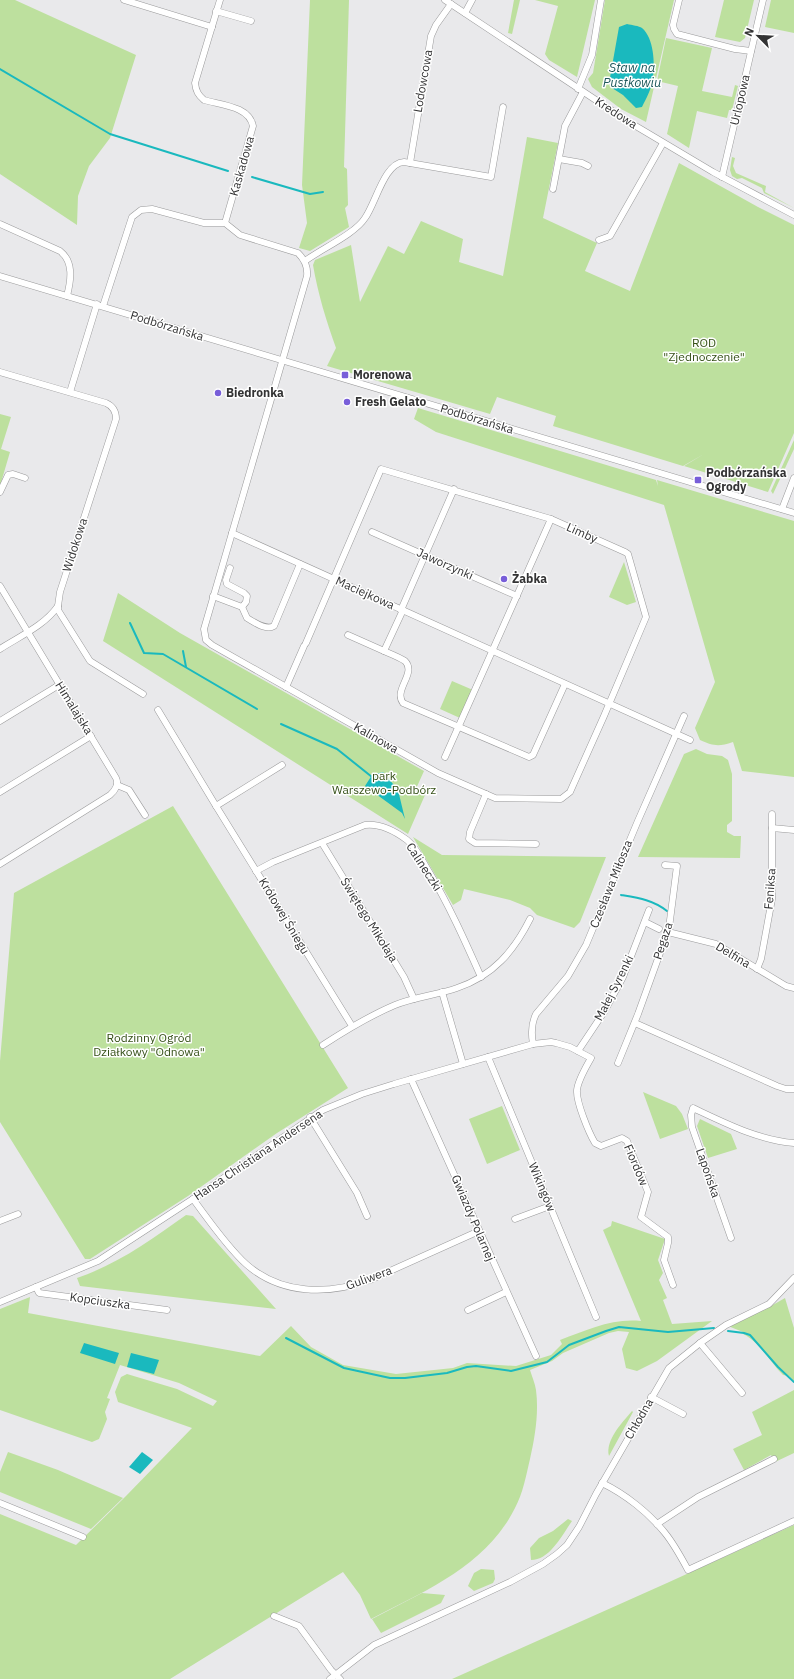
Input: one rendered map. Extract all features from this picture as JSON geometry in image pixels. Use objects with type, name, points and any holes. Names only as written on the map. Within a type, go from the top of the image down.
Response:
[{"type":"street","points":[[124,0],[212,27]]},
{"type":"street","name":"Kaskadowa","points":[[220,0],[195,83],[196,90],[204,100],[243,111],[252,120],[253,126],[225,223]]},
{"type":"street","name":"Kredowa","points":[[445,0],[580,90],[663,143],[722,177],[794,215]]},
{"type":"street","points":[[465,13],[472,0]]},
{"type":"street","points":[[553,189],[565,126],[580,90],[592,55],[601,0]]},
{"type":"street","points":[[679,0],[674,25],[674,29],[677,34],[735,49],[751,51]]},
{"type":"street","name":"Urlopowa","points":[[722,177],[762,0]]},
{"type":"street","name":"Lodowcowa","points":[[410,163],[431,36],[436,25],[451,4]]},
{"type":"street","points":[[216,11],[250,21]]},
{"type":"street","points":[[305,261],[361,224],[369,212],[390,168],[400,162],[491,177],[503,107]]},
{"type":"street","points":[[599,240],[610,236],[663,143]]},
{"type":"street","points":[[559,159],[582,163],[588,166]]},
{"type":"street","points":[[70,392],[130,223],[136,213],[141,210],[152,209],[204,223],[225,223],[240,235],[293,250],[298,253],[305,261],[307,276],[232,533]]},
{"type":"street","points":[[0,224],[60,251],[66,256],[70,264],[67,296]]},
{"type":"street","name":"Podbórzańska","points":[[0,276],[794,513]]},
{"type":"street","name":"Widokowa","points":[[0,372],[109,405],[115,411],[116,419],[60,592],[58,606]]},
{"type":"street","name":"Limby","points":[[333,580],[381,469],[551,518],[628,554],[646,617],[610,704]]},
{"type":"street","points":[[0,492],[8,475],[13,474],[25,478]]},
{"type":"street","points":[[782,509],[794,478]]},
{"type":"street","points":[[384,651],[454,490]]},
{"type":"street","points":[[446,757],[551,518]]},
{"type":"street","name":"Jaworzynki","points":[[372,532],[517,596]]},
{"type":"street","name":"Maciejkowa","points":[[232,533],[333,580],[690,740]]},
{"type":"street","name":"Kalinowa","points":[[232,533],[204,629],[206,640],[212,645],[438,773],[495,798],[561,798],[567,796],[610,704]]},
{"type":"street","points":[[214,596],[242,607],[247,618],[266,628],[273,627],[300,564]]},
{"type":"street","points":[[230,568],[226,582],[227,584],[247,596],[247,600],[242,607]]},
{"type":"street","points":[[286,687],[333,580]]},
{"type":"street","name":"Himalajska","points":[[0,586],[116,778],[117,785]]},
{"type":"street","points":[[0,649],[43,622],[58,606]]},
{"type":"street","points":[[58,606],[60,615],[90,661],[143,694]]},
{"type":"street","points":[[348,635],[404,661],[408,666],[408,673],[400,691],[400,696],[404,703],[531,757],[533,756],[565,684]]},
{"type":"street","points":[[0,721],[59,685]]},
{"type":"street","name":"Królowej Śniegu","points":[[158,710],[352,1026]]},
{"type":"street","name":"Czesława Miłosza","points":[[533,1044],[531,1028],[533,1020],[536,1014],[568,976],[586,945],[635,826],[684,716]]},
{"type":"street","points":[[0,792],[90,736]]},
{"type":"street","points":[[216,806],[282,765]]},
{"type":"street","points":[[0,864],[110,795],[117,785],[129,790],[145,815]]},
{"type":"street","points":[[486,794],[470,832],[469,839],[475,843],[536,844]]},
{"type":"street","name":"Feniksa","points":[[757,969],[761,959],[772,899],[772,814]]},
{"type":"street","name":"Calineczki","points":[[256,871],[274,862],[360,827],[371,824],[382,826],[408,841],[417,852],[446,901],[481,977]]},
{"type":"street","points":[[772,828],[794,830]]},
{"type":"street","name":"Świętego Mikołaja","points":[[322,843],[404,977],[414,999]]},
{"type":"street","name":"Pegaza","points":[[618,1063],[635,1023],[668,932],[676,866],[666,865]]},
{"type":"street","name":"Małej Syrenki","points":[[578,1052],[604,1012],[623,977],[649,910]]},
{"type":"street","points":[[323,1045],[352,1026],[395,1006],[414,999],[458,988],[481,977],[496,967],[512,950],[530,918]]},
{"type":"street","points":[[644,922],[659,929]]},
{"type":"street","name":"Delfina","points":[[668,932],[716,944],[786,986],[794,988]]},
{"type":"street","points":[[442,992],[463,1064]]},
{"type":"street","points":[[635,1023],[778,1086],[786,1089],[794,1089]]},
{"type":"street","name":"Hansa Christiana Andersena","points":[[0,1302],[98,1261],[193,1199],[310,1117],[323,1110],[362,1094],[533,1044],[551,1042],[570,1047],[591,1058]]},
{"type":"street","name":"Wikingów","points":[[488,1057],[596,1317]]},
{"type":"street","name":"Fiordów","points":[[591,1058],[578,1085],[577,1097],[580,1106],[595,1143],[602,1146],[622,1138],[627,1141],[648,1192],[641,1217],[668,1237],[664,1260],[673,1285]]},
{"type":"street","name":"Gwiazdy Polarnej","points":[[411,1079],[536,1356]]},
{"type":"street","name":"Lapońska","points":[[731,1238],[692,1127],[690,1115],[693,1108],[758,1136],[794,1143]]},
{"type":"street","points":[[310,1117],[357,1193],[367,1216]]},
{"type":"street","name":"Guliwera","points":[[193,1199],[235,1252],[255,1271],[283,1285],[305,1290],[336,1288],[360,1284],[479,1231]]},
{"type":"street","points":[[515,1218],[550,1206]]},
{"type":"street","points":[[0,1221],[18,1214]]},
{"type":"street","name":"Chłodna","points":[[335,1678],[374,1645],[510,1582],[543,1564],[567,1545],[579,1528],[602,1483],[669,1368],[726,1324],[769,1304],[794,1278]]},
{"type":"street","name":"Kopciuszka","points":[[36,1287],[39,1293],[167,1310]]},
{"type":"street","points":[[468,1310],[506,1292]]},
{"type":"street","points":[[700,1343],[742,1392]]},
{"type":"street","points":[[652,1397],[683,1414]]},
{"type":"street","points":[[657,1524],[698,1497],[774,1459]]},
{"type":"street","points":[[602,1483],[625,1497],[657,1524],[670,1539],[688,1570],[794,1521]]},
{"type":"street","points":[[0,1503],[83,1538]]},
{"type":"street","points":[[274,1616],[299,1626],[335,1678]]},
{"type":"green space","points":[[0,0],[15,0],[136,55],[110,138],[89,166],[78,196],[77,225],[0,174]]},
{"type":"green space","points":[[310,0],[349,0],[344,167],[347,169],[348,205],[345,208],[349,227],[310,251],[299,248],[307,223],[302,185]]},
{"type":"green space","points":[[514,0],[520,0],[512,34],[508,33]]},
{"type":"green space","points":[[535,0],[595,0],[577,77],[549,60],[545,54],[558,6]]},
{"type":"green space","points":[[605,0],[674,0],[646,122],[621,109],[592,87],[588,79],[593,73]]},
{"type":"green space","points":[[724,0],[754,0],[745,38],[740,42],[715,37]]},
{"type":"green space","points":[[771,0],[794,0],[794,33],[765,27]]},
{"type":"green space","points":[[666,38],[712,48],[702,91],[732,97],[735,85],[738,86],[732,110],[729,110],[727,118],[697,111],[689,148],[667,134],[678,86],[657,81]]},
{"type":"green space","name":"ROD \"Zjednoczenie\"","points":[[527,137],[558,143],[543,218],[597,243],[585,271],[630,291],[679,163],[758,207],[794,225],[794,433],[768,492],[684,466],[704,454],[683,466],[553,426],[556,416],[497,397],[490,414],[327,366],[336,348],[317,286],[313,265],[315,260],[351,245],[360,302],[388,246],[404,254],[421,221],[463,239],[459,262],[503,276]]},
{"type":"green space","points":[[732,157],[735,158],[733,166],[736,173],[766,186],[765,192],[794,208],[764,193],[762,188],[742,178],[737,179],[732,176],[730,170]]},
{"type":"green space","points":[[418,408],[656,480],[658,486],[657,480],[794,521],[794,777],[742,771],[733,742],[723,745],[716,745],[700,740],[695,728],[715,682],[664,505],[436,432],[414,419]]},
{"type":"green space","points":[[0,414],[11,417],[1,449],[10,452],[0,486]]},
{"type":"green space","points":[[794,440],[794,449],[773,494],[771,491]]},
{"type":"green space","points":[[624,562],[636,602],[627,605],[609,597]]},
{"type":"green space","name":"park Warszewo-Podbórz","points":[[118,593],[180,633],[424,771],[415,791],[425,795],[408,834],[103,641]]},
{"type":"green space","points":[[452,681],[473,690],[460,718],[440,709]]},
{"type":"green space","points":[[696,749],[707,754],[722,756],[728,760],[732,774],[732,821],[727,825],[727,832],[734,836],[741,836],[740,858],[638,857],[684,754]]},
{"type":"green space","name":"Rodzinny Ogród Działkowy \"Odnowa\"","points":[[173,806],[348,1088],[277,1133],[188,1196],[90,1259],[85,1259],[0,1122],[0,1061],[14,893]]},
{"type":"green space","points":[[413,837],[442,855],[606,857],[580,922],[574,928],[537,915],[530,908],[510,900],[464,889],[461,900],[453,905]]},
{"type":"green space","points":[[643,1092],[676,1106],[682,1114],[688,1129],[660,1139]]},
{"type":"green space","points":[[502,1106],[520,1150],[487,1164],[469,1119]]},
{"type":"green space","points":[[700,1119],[731,1134],[737,1149],[708,1158],[697,1126]]},
{"type":"green space","points":[[186,1215],[193,1216],[276,1309],[80,1286],[77,1278],[120,1259]]},
{"type":"green space","points":[[612,1221],[665,1239],[658,1260],[663,1273],[659,1280],[667,1298],[663,1300],[672,1324],[712,1321],[657,1361],[637,1371],[626,1368],[622,1349],[629,1332],[618,1331],[609,1333],[563,1353],[552,1361],[530,1370],[536,1390],[537,1416],[526,1478],[518,1502],[503,1528],[488,1546],[471,1561],[433,1587],[371,1619],[360,1595],[343,1572],[170,1679],[0,1679],[0,1514],[76,1545],[192,1428],[118,1402],[115,1392],[121,1377],[127,1374],[177,1389],[213,1406],[217,1401],[179,1383],[120,1365],[107,1398],[110,1399],[105,1412],[107,1419],[99,1439],[92,1442],[0,1410],[0,1309],[30,1297],[28,1313],[260,1356],[291,1326],[311,1347],[343,1365],[396,1374],[453,1368],[467,1363],[516,1366],[551,1355],[562,1344],[560,1340],[590,1329],[620,1321],[641,1321],[603,1230],[611,1226]]},
{"type":"green space","points":[[785,1298],[794,1328],[794,1381],[789,1376],[783,1375],[760,1347],[743,1334],[743,1332],[728,1326]]},
{"type":"green space","points":[[794,1390],[794,1453],[775,1462],[771,1455],[744,1470],[733,1449],[762,1435],[752,1412]]},
{"type":"green space","points":[[632,1411],[633,1412],[609,1456],[608,1450],[615,1432]]},
{"type":"green space","points":[[8,1452],[58,1470],[123,1498],[91,1529],[0,1492],[0,1472]]},
{"type":"green space","points":[[568,1519],[572,1521],[555,1546],[544,1556],[531,1560],[530,1548],[539,1538],[553,1531]]},
{"type":"green space","points":[[794,1525],[794,1679],[452,1679],[667,1583]]},
{"type":"green space","points":[[481,1569],[494,1570],[495,1579],[493,1583],[474,1591],[468,1586],[474,1573]]},
{"type":"green space","points":[[422,1593],[445,1595],[441,1603],[381,1633],[372,1619]]},
{"type":"water","name":"Staw na Pustkowiu","points":[[627,24],[641,27],[646,32],[654,59],[653,78],[650,89],[642,107],[636,108],[623,95],[612,88],[609,83],[619,27]]},
{"type":"water","points":[[383,772],[398,790],[405,819],[402,813],[365,786],[372,775]]},
{"type":"water","points":[[84,1343],[119,1353],[115,1364],[80,1353]]},
{"type":"water","points":[[131,1353],[159,1360],[154,1374],[127,1367]]},
{"type":"water","points":[[142,1452],[153,1460],[140,1474],[129,1467]]},
{"type":"waterway","points":[[0,69],[110,134],[228,171]]},
{"type":"waterway","points":[[252,177],[310,194],[323,192]]},
{"type":"waterway","points":[[130,623],[144,653],[163,654],[257,709]]},
{"type":"waterway","points":[[183,651],[186,667]]},
{"type":"waterway","points":[[281,724],[337,749],[372,777]]},
{"type":"waterway","points":[[621,895],[640,898],[662,907],[667,911]]},
{"type":"waterway","points":[[286,1338],[344,1368],[390,1378],[405,1378],[447,1373],[476,1366],[511,1371],[547,1362],[569,1345],[619,1327],[668,1332],[714,1328]]},
{"type":"waterway","points":[[728,1331],[750,1335],[778,1367],[794,1382]]},
{"type":"place","name":"Morenowa","points":[[345,375]]},
{"type":"place","name":"Biedronka","points":[[218,393]]},
{"type":"place","name":"Fresh Gelato","points":[[347,402]]},
{"type":"place","name":"Podbórzańska Ogrody","points":[[698,480]]},
{"type":"place","name":"Żabka","points":[[504,579]]}]
